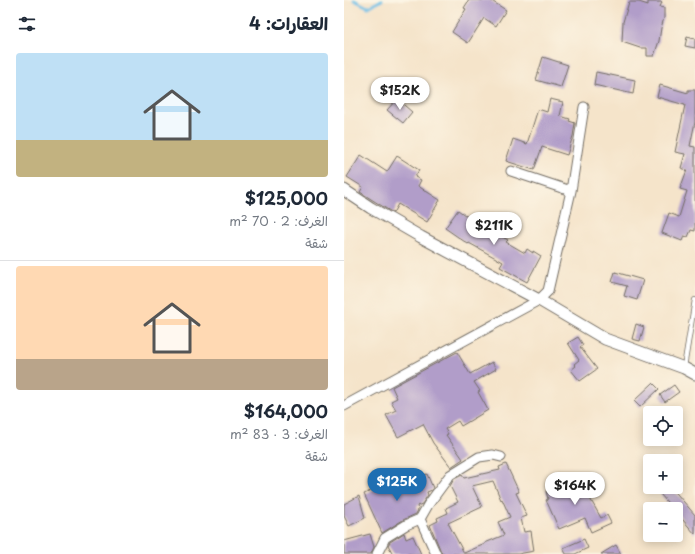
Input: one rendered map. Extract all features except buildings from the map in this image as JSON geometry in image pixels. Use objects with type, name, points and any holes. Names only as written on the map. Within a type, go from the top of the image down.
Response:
[{"type":"street","points":[[344,406],[539,300],[548,291],[571,191],[584,107]]},
{"type":"street","points":[[511,171],[571,191]]},
{"type":"street","points":[[344,190],[420,237],[539,300],[605,339],[684,368],[695,374]]},
{"type":"street","points":[[377,554],[385,538],[406,525],[420,519],[428,505],[450,475],[479,457],[493,455],[501,457]]},
{"type":"street","points":[[420,519],[436,554]]},
{"type":"lane","points":[[684,368],[695,300]]},
{"type":"waterway","points":[[354,0],[368,7],[382,0]]}]
